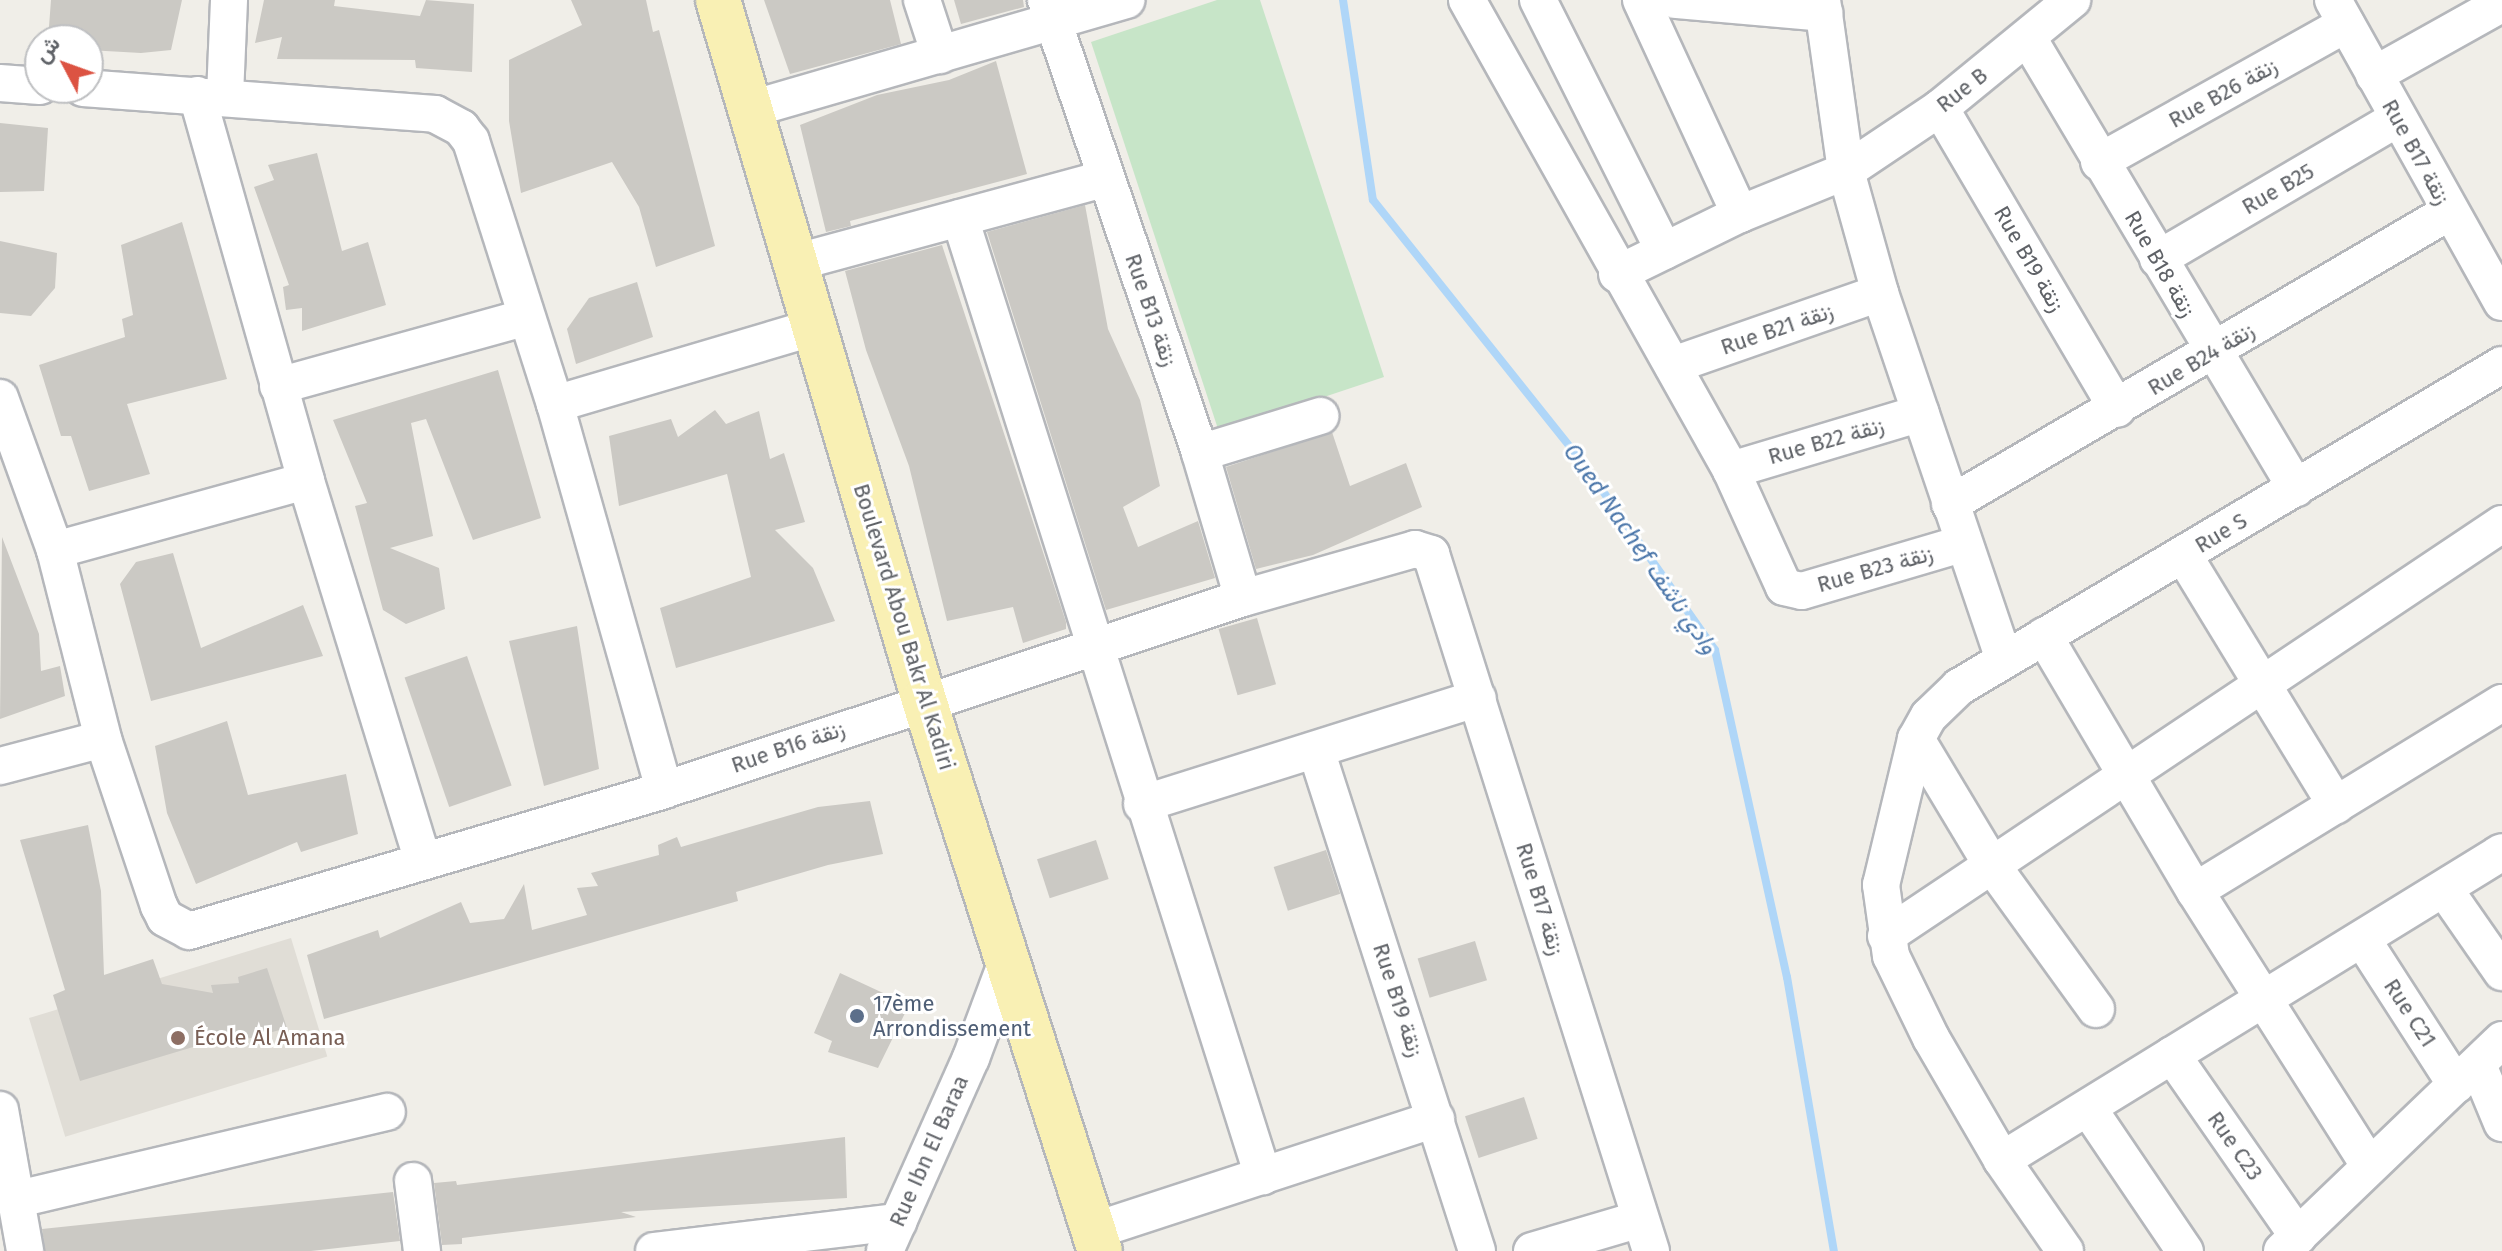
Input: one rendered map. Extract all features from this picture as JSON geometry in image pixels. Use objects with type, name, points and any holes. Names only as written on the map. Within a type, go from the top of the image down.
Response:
[{"type":"main road","name":"Boulevard Abou Bakr Al Kadiri","points":[[718,0],[924,700],[1096,1241]]},
{"type":"street","points":[[229,0],[211,95],[278,386],[423,861]]},
{"type":"street","points":[[922,0],[940,55]]},
{"type":"street","points":[[751,109],[940,55],[1049,12],[1126,0]]},
{"type":"street","points":[[1467,0],[1617,274],[1673,365],[1731,470]]},
{"type":"street","points":[[1538,0],[1664,251]]},
{"type":"street","points":[[1641,0],[1740,214]]},
{"type":"street","points":[[1675,0],[1823,6],[1846,171],[1880,293],[1962,544],[2004,659]]},
{"type":"street","name":"Rue B","points":[[1617,274],[1740,214],[1846,171],[1940,108],[2072,0]]},
{"type":"street","points":[[2374,75],[2499,5]]},
{"type":"street","name":"Rue B13 زنقة","points":[[1049,12],[1200,453],[1243,598]]},
{"type":"street","name":"Rue B17 زنقة","points":[[2339,12],[2502,302]]},
{"type":"street","name":"Rue B26 زنقة","points":[[2099,162],[2339,12]]},
{"type":"street","name":"Rue B18 زنقة","points":[[2028,38],[2212,353],[2296,488]]},
{"type":"street","points":[[0,83],[24,85]]},
{"type":"street","points":[[104,89],[435,114],[461,128],[471,141],[555,404],[664,790]]},
{"type":"street","name":"Rue B19 زنقة","points":[[1940,108],[2117,409]]},
{"type":"street","name":"Rue B25","points":[[2158,259],[2398,118]]},
{"type":"street","points":[[794,263],[1106,178]]},
{"type":"street","name":"Rue B24 زنقة","points":[[1950,504],[2449,212]]},
{"type":"street","points":[[960,218],[1142,804],[1263,1176]]},
{"type":"street","name":"Rue B21 زنقة","points":[[1673,365],[1880,293]]},
{"type":"street","points":[[278,386],[526,317]]},
{"type":"street","points":[[555,404],[815,327]]},
{"type":"street","name":"Rue S","points":[[1916,739],[1941,703],[2004,659],[2184,556],[2502,365]]},
{"type":"street","points":[[0,398],[55,550],[103,739],[0,766]]},
{"type":"street","name":"Rue B22 زنقة","points":[[1731,470],[1921,413]]},
{"type":"street","points":[[1200,453],[1320,416]]},
{"type":"street","name":"Rue B23 زنقة","points":[[1731,470],[1780,582],[1789,589],[1802,591],[1962,544]]},
{"type":"street","points":[[55,550],[306,481]]},
{"type":"street","points":[[1886,936],[2261,682],[2502,524]]},
{"type":"street","name":"Rue B16 زنقة","points":[[103,739],[159,906],[165,918],[189,931],[664,790],[924,700],[1243,598],[1415,549],[1425,552]]},
{"type":"street","name":"Rue B17 زنقة","points":[[1425,552],[1435,559],[1646,1235]]},
{"type":"street","points":[[2184,556],[2336,805]]},
{"type":"street","points":[[2044,636],[2195,891],[2369,1165]]},
{"type":"street","points":[[1142,804],[1478,698]]},
{"type":"street","points":[[2195,891],[2502,703]]},
{"type":"street","points":[[1916,739],[1991,864],[2096,1009]]},
{"type":"street","points":[[1916,739],[1881,885],[1886,936],[1931,1038],[2002,1160],[2065,1251]]},
{"type":"street","name":"Rue B19 زنقة","points":[[1316,750],[1477,1251]]},
{"type":"street","points":[[2002,1160],[2262,999],[2364,942],[2502,852]]},
{"type":"street","points":[[2445,890],[2502,972]]},
{"type":"street","name":"Rue C21","points":[[2364,942],[2479,1063],[2502,1123]]},
{"type":"street","name":"Rue Ibn El Baraa","points":[[891,1236],[971,1058],[1007,961]]},
{"type":"street","name":"Rue C23","points":[[2172,1055],[2290,1244]]},
{"type":"street","points":[[2290,1244],[2369,1165],[2479,1063]]},
{"type":"street","points":[[2088,1108],[2185,1251]]},
{"type":"street","points":[[0,1110],[25,1251]]},
{"type":"street","points":[[18,1199],[387,1112]]},
{"type":"street","points":[[1096,1241],[1263,1176],[1436,1119]]},
{"type":"street","points":[[413,1181],[422,1251]]},
{"type":"street","points":[[1532,1251],[1646,1235]]},
{"type":"street","points":[[657,1251],[891,1236]]},
{"type":"shaded area","name":"École Al Amana","points":[[291,938],[327,1057],[65,1137],[29,1018]]},
{"type":"green space","points":[[1217,0],[1260,0],[1384,377],[1219,432],[1091,42]]},
{"type":"building","points":[[51,0],[182,0],[171,50],[141,53],[104,51],[104,24],[49,24]]},
{"type":"building","points":[[264,0],[335,0],[334,6],[420,16],[426,0],[474,4],[472,72],[416,68],[415,60],[277,59],[282,37],[255,43]]},
{"type":"building","points":[[571,0],[646,0],[653,32],[659,30],[715,246],[656,267],[639,207],[612,162],[521,193],[509,121],[509,60],[582,25]]},
{"type":"building","points":[[764,0],[890,0],[901,44],[790,74]]},
{"type":"building","points":[[954,0],[1023,0],[1024,7],[961,24]]},
{"type":"building","points":[[996,61],[1027,174],[850,221],[851,226],[826,232],[800,125],[877,95],[949,80]]},
{"type":"building","points":[[0,123],[48,128],[44,191],[0,192]]},
{"type":"building","points":[[317,153],[342,251],[368,242],[386,305],[302,331],[302,308],[286,310],[283,287],[289,285],[254,187],[274,180],[268,165]]},
{"type":"building","points":[[1085,205],[1108,329],[1140,400],[1160,486],[1123,507],[1138,547],[1198,521],[1215,578],[1106,610],[987,232]]},
{"type":"building","points":[[182,222],[227,379],[127,404],[150,474],[89,491],[71,436],[61,436],[39,365],[125,337],[122,319],[133,315],[121,245]]},
{"type":"building","points":[[0,241],[57,253],[55,288],[31,316],[0,313]]},
{"type":"building","points":[[942,245],[1066,622],[1066,629],[1023,643],[1013,607],[947,621],[909,466],[866,350],[845,271]]},
{"type":"building","points":[[637,282],[653,337],[576,364],[567,329],[589,298]]},
{"type":"building","points":[[498,370],[541,518],[473,540],[426,419],[411,423],[433,536],[390,548],[439,568],[445,609],[406,624],[383,610],[355,506],[367,503],[333,420]]},
{"type":"building","points":[[715,410],[726,424],[759,411],[770,459],[784,453],[805,522],[775,530],[813,568],[835,621],[676,668],[660,608],[751,577],[727,474],[619,506],[609,436],[671,419],[678,437]]},
{"type":"building","points":[[1332,432],[1350,486],[1406,463],[1422,507],[1313,555],[1256,569],[1226,467]]},
{"type":"building","points":[[2,537],[39,634],[41,671],[60,666],[65,696],[0,719]]},
{"type":"building","points":[[173,553],[201,648],[303,605],[323,656],[151,701],[120,584],[136,562]]},
{"type":"building","points":[[1257,618],[1276,684],[1238,695],[1219,629]]},
{"type":"building","points":[[577,626],[599,769],[544,786],[509,641]]},
{"type":"building","points":[[467,656],[512,786],[449,807],[405,677]]},
{"type":"building","points":[[227,721],[248,795],[346,774],[358,834],[301,852],[297,842],[196,884],[167,813],[155,746]]},
{"type":"building","points":[[870,801],[883,854],[828,865],[736,892],[738,901],[324,1019],[307,955],[378,930],[380,938],[461,902],[470,923],[504,919],[524,884],[532,930],[587,915],[577,888],[598,886],[591,873],[659,855],[658,845],[677,837],[681,847],[818,807]]},
{"type":"building","points":[[88,825],[101,891],[104,975],[153,959],[162,984],[213,993],[211,985],[239,983],[238,977],[267,968],[287,1028],[225,1045],[223,1038],[80,1081],[53,995],[65,990],[20,840]]},
{"type":"building","points":[[1096,840],[1109,879],[1050,898],[1037,859]]},
{"type":"building","points":[[1326,850],[1340,894],[1288,911],[1274,867]]},
{"type":"building","points":[[1475,941],[1487,980],[1430,998],[1418,959]]},
{"type":"building","name":"17ème Arrondissement","points":[[840,973],[909,1005],[878,1068],[828,1052],[832,1041],[814,1033]]},
{"type":"building","points":[[1524,1097],[1538,1139],[1479,1158],[1465,1116]]},
{"type":"building","points":[[845,1137],[847,1198],[621,1212],[636,1217],[462,1238],[462,1244],[442,1245],[434,1183],[456,1181],[457,1185]]},
{"type":"building","points":[[393,1192],[400,1241],[311,1251],[45,1251],[42,1229]]},
{"type":"waterway","name":"Oued Nachef وادي ناشف","points":[[1343,0],[1373,200],[1583,463],[1715,650],[1787,977],[1834,1251]]},
{"type":"place","name":"17ème Arrondissement","points":[[857,1016]]},
{"type":"place","name":"École Al Amana","points":[[178,1038]]}]
